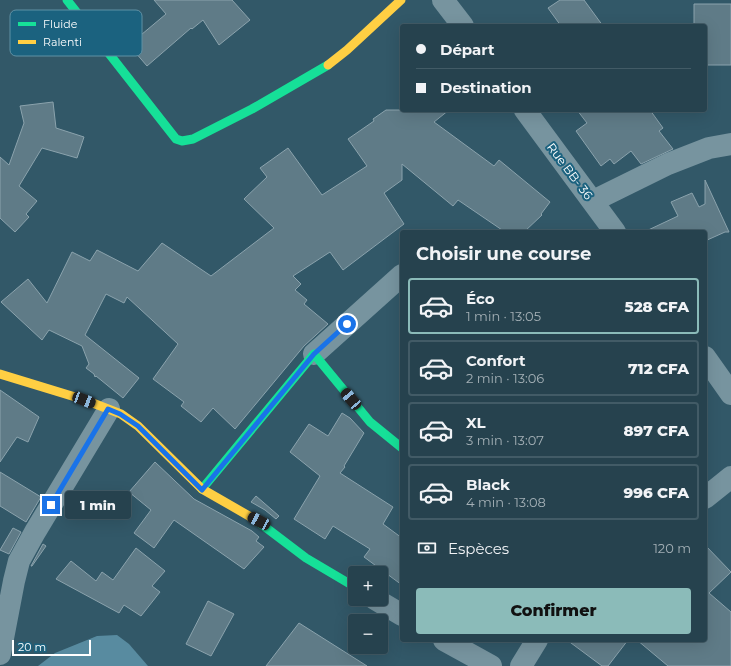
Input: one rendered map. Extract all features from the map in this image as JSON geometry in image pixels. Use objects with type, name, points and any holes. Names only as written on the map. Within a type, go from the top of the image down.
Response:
[{"type":"street","points":[[67,0],[75,10]]},
{"type":"street","points":[[111,56],[176,139],[186,141],[252,109],[333,62],[401,0]]},
{"type":"street","points":[[443,0],[461,24]]},
{"type":"street","name":"Rue BB- 36","points":[[526,112],[614,230]]},
{"type":"street","points":[[593,201],[668,164],[709,148],[731,144]]},
{"type":"street","points":[[202,490],[314,354],[400,277]]},
{"type":"street","points":[[314,354],[370,422],[400,446]]},
{"type":"street","points":[[707,360],[731,394]]},
{"type":"street","points":[[0,374],[84,400],[120,414],[138,426],[202,490],[259,521],[306,558],[348,583]]},
{"type":"street","points":[[0,654],[19,561],[108,409]]},
{"type":"street","points":[[707,496],[731,477]]},
{"type":"street","points":[[386,606],[400,615]]},
{"type":"street","points":[[448,642],[491,666]]},
{"type":"street","points":[[521,666],[536,642]]},
{"type":"water","points":[[117,635],[129,644],[148,666],[38,666],[55,653],[97,636]]},
{"type":"building","points":[[154,0],[232,0],[250,20],[219,45],[203,20],[192,29],[191,28],[147,66],[138,56],[142,56],[142,34],[166,14]]},
{"type":"building","points":[[560,0],[584,0],[602,24],[560,24],[548,8]]},
{"type":"building","points":[[694,4],[731,4],[731,65],[707,65],[707,24],[694,24]]},
{"type":"building","points":[[53,102],[56,128],[84,137],[77,158],[42,148],[19,186],[37,201],[26,214],[29,217],[15,232],[0,218],[0,157],[9,165],[24,123],[20,106]]},
{"type":"building","points":[[386,110],[400,110],[400,112],[446,112],[434,122],[494,166],[499,160],[550,202],[541,214],[542,215],[526,230],[502,230],[458,200],[453,206],[402,164],[402,180],[384,193],[404,224],[343,270],[330,252],[293,276],[301,284],[295,290],[307,300],[304,304],[328,324],[304,346],[235,429],[213,408],[201,422],[181,406],[184,402],[153,379],[178,344],[127,297],[124,303],[106,294],[85,335],[139,378],[123,398],[96,376],[95,377],[94,374],[86,368],[89,364],[82,346],[49,330],[42,340],[1,302],[28,279],[47,303],[72,252],[90,261],[97,250],[138,271],[162,243],[211,276],[274,228],[244,199],[267,177],[260,168],[288,148],[322,195],[367,166],[348,139],[374,121],[373,119]]},
{"type":"building","points":[[579,112],[651,112],[663,128],[659,131],[673,149],[641,164],[631,151],[614,164],[610,159],[601,166],[576,131],[587,123]]},
{"type":"building","points":[[705,180],[729,232],[725,232],[707,240],[707,230],[648,230],[678,216],[671,202],[692,193],[699,207],[705,204]]},
{"type":"building","points":[[0,390],[39,417],[28,442],[17,437],[0,462]]},
{"type":"building","points":[[342,413],[350,418],[364,433],[344,466],[345,467],[340,473],[393,507],[383,524],[400,537],[400,584],[388,575],[388,566],[376,566],[364,557],[370,549],[333,526],[325,539],[294,519],[320,476],[290,452],[309,424],[328,436]]},
{"type":"building","points":[[155,462],[194,499],[252,531],[259,537],[256,541],[264,547],[244,569],[174,520],[154,548],[134,533],[151,510],[129,492]]},
{"type":"building","points":[[0,472],[41,497],[26,522],[0,506]]},
{"type":"building","points":[[256,496],[279,516],[276,519],[265,510],[251,502]]},
{"type":"building","points":[[13,528],[21,532],[9,554],[0,550]]},
{"type":"building","points":[[43,544],[46,546],[31,566]]},
{"type":"building","points":[[707,547],[731,572],[709,593],[731,612],[731,666],[668,666],[639,642],[707,642]]},
{"type":"building","points":[[136,548],[165,571],[152,586],[160,592],[141,616],[124,605],[119,613],[56,579],[71,561],[96,581],[102,572],[113,580]]},
{"type":"building","points":[[208,601],[234,614],[211,656],[186,644]]},
{"type":"building","points":[[299,623],[367,666],[266,666]]},
{"type":"building","points":[[570,642],[626,642],[608,666],[602,666]]},
{"type":"traffic: fast","points":[[67,0],[75,10]]},
{"type":"traffic: fast","points":[[111,56],[176,139],[182,141],[193,139],[252,109],[328,65]]},
{"type":"traffic: fast","points":[[202,489],[314,354],[370,422],[400,446]]},
{"type":"traffic: fast","points":[[256,520],[306,558],[348,583]]},
{"type":"traffic: slow","points":[[328,65],[347,50],[401,0]]},
{"type":"traffic: slow","points":[[0,374],[85,400],[121,414],[138,426],[202,489],[256,520]]},
{"type":"route","points":[[51,505],[108,409],[120,414],[138,426],[202,490],[314,354],[347,324]]}]
